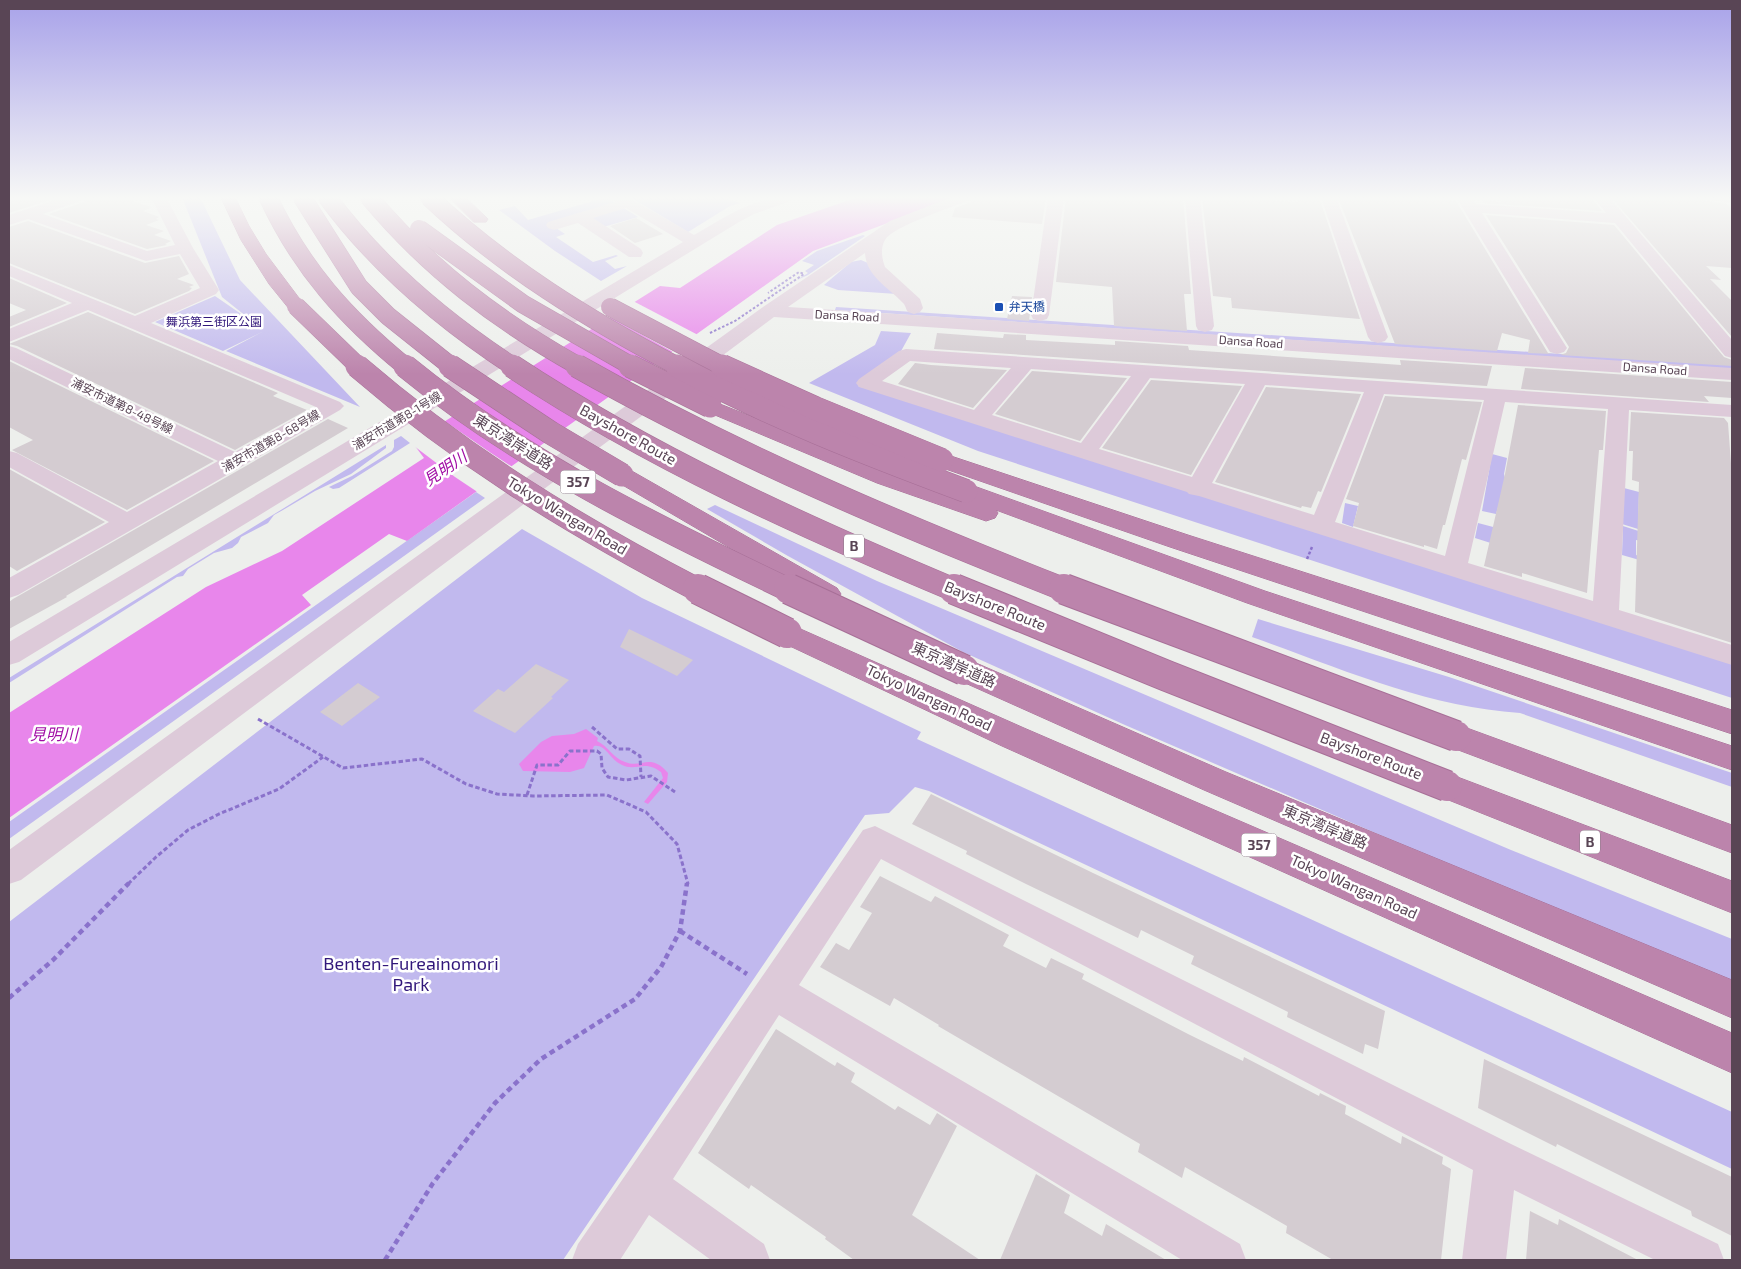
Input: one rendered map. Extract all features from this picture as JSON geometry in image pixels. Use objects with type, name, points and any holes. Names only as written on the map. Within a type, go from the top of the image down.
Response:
[{"type":"highway","name":"Tokyo Wangan Road","points":[[258,256],[296,306],[378,385],[424,422],[484,464],[625,551],[702,592],[787,633],[1013,737],[1732,1053]]},
{"type":"highway","name":"東京湾岸道路","points":[[299,256],[324,288],[375,340],[407,368],[490,428],[591,489],[686,540],[964,670],[1215,781],[1732,999]]},
{"type":"highway","points":[[338,256],[358,286],[413,338],[475,384],[551,433],[622,475],[964,670]]},
{"type":"highway","name":"Bayshore Route","points":[[376,256],[452,324],[549,390],[652,450],[733,491],[902,568],[1092,646],[1732,897]]},
{"type":"highway","points":[[425,256],[444,274],[506,321],[582,369],[686,426],[767,465],[928,536],[1125,613],[1732,839]]},
{"type":"highway","points":[[455,256],[530,307],[639,372],[774,434],[885,478],[960,497],[1132,552],[1379,640],[1732,758]]},
{"type":"highway","points":[[498,256],[530,280],[584,314],[667,362],[960,497]]},
{"type":"highway","points":[[531,256],[564,280],[651,330],[721,366],[824,413],[942,460],[1179,541],[1732,722]]},
{"type":"street","points":[[134,323],[210,290],[190,256]]},
{"type":"street","name":"浦安市道第8-1号線","points":[[9,655],[641,256]]},
{"type":"street","points":[[9,869],[776,301],[846,256]]},
{"type":"street","points":[[874,256],[881,273],[914,303],[917,314],[912,350],[866,384],[1732,655]]},
{"type":"street","points":[[1040,315],[1048,256]]},
{"type":"street","points":[[1198,256],[1205,326]]},
{"type":"street","points":[[1349,256],[1378,337]]},
{"type":"street","points":[[1501,256],[1557,348]]},
{"type":"street","points":[[1651,256],[1732,352]]},
{"type":"street","name":"浦安市道第8-68号線","points":[[9,270],[332,406],[9,589]]},
{"type":"street","points":[[18,289],[36,282]]},
{"type":"street","name":"Dansa Road","points":[[776,301],[917,314],[1732,374]]},
{"type":"street","points":[[9,336],[86,304]]},
{"type":"street","name":"Dansa Road","points":[[917,314],[1040,315],[1732,361]]},
{"type":"street","name":"浦安市道第8-48号線","points":[[9,352],[236,461]]},
{"type":"street","points":[[906,355],[1732,411]]},
{"type":"street","points":[[977,419],[1026,363]]},
{"type":"street","points":[[1085,453],[1145,371]]},
{"type":"street","points":[[1197,489],[1258,379]]},
{"type":"street","points":[[1321,527],[1376,387]]},
{"type":"street","points":[[1454,569],[1496,396]]},
{"type":"street","points":[[1605,615],[1619,404]]},
{"type":"street","points":[[9,458],[127,522]]},
{"type":"street","points":[[594,1260],[875,840],[1496,1159],[1702,1260]]},
{"type":"street","points":[[774,991],[1224,1260]]},
{"type":"street","points":[[1484,1260],[1496,1159]]},
{"type":"street","points":[[644,1184],[748,1260]]},
{"type":"path","points":[[702,337],[736,320],[804,274],[799,272],[776,301]]},
{"type":"path","points":[[1308,558],[1311,550]]},
{"type":"path","points":[[252,716],[343,768],[422,759],[466,784],[497,794],[607,795],[646,812],[677,844],[688,886],[680,931],[661,967],[635,999],[541,1059],[495,1103],[433,1183],[385,1260]]},
{"type":"path","points":[[592,727],[617,749],[629,749],[640,756],[640,777]]},
{"type":"path","points":[[527,795],[537,765],[558,765],[570,751],[597,751],[601,754],[602,768],[608,777],[626,780],[651,776],[675,792]]},
{"type":"path","points":[[9,998],[47,967],[76,939],[126,884],[178,838],[206,819],[235,806],[264,797],[291,783],[323,757]]},
{"type":"path","points":[[680,931],[774,991]]},
{"type":"green space","name":"舞浜第三街区公園","points":[[206,256],[229,256],[240,280],[360,407],[226,351],[264,331],[223,351],[155,322],[215,296],[257,325],[222,297]]},
{"type":"green space","points":[[563,256],[584,256],[593,262],[617,256],[605,261],[615,269],[627,266],[601,281]]},
{"type":"green space","points":[[809,256],[835,256],[808,275],[797,280],[808,273],[805,271],[814,265],[802,261]]},
{"type":"green space","points":[[861,260],[868,263],[897,294],[838,290],[824,285],[851,262]]},
{"type":"green space","points":[[836,307],[1732,365],[1732,369],[835,310]]},
{"type":"green space","points":[[881,331],[911,333],[900,353],[858,386],[1732,662],[1732,698],[978,451],[809,383],[875,345]]},
{"type":"green space","points":[[401,436],[410,443],[339,488],[333,489],[329,487],[352,476],[392,451],[394,440]]},
{"type":"green space","points":[[386,445],[386,448],[351,474],[315,491],[274,515],[268,523],[241,537],[232,548],[214,553],[188,569],[183,576],[177,577],[9,683],[9,678]]},
{"type":"green space","points":[[1492,454],[1507,458],[1504,474],[1506,482],[1496,514],[1482,511]]},
{"type":"green space","points":[[1624,488],[1639,492],[1638,529],[1622,524]]},
{"type":"green space","points":[[476,492],[485,498],[9,839],[9,822]]},
{"type":"green space","points":[[1345,503],[1358,506],[1353,527],[1342,523]]},
{"type":"green space","points":[[715,505],[877,581],[1511,850],[1732,939],[1732,987],[1125,725],[963,652],[788,556],[707,509]]},
{"type":"green space","points":[[1478,523],[1497,528],[1497,545],[1475,538]]},
{"type":"green space","points":[[1623,526],[1651,535],[1651,544],[1636,540],[1636,555],[1656,561],[1657,565],[1622,555]]},
{"type":"green space","name":"Benten-Fureainomori Park","points":[[522,529],[642,598],[921,732],[917,739],[1732,1112],[1732,1169],[929,791],[915,787],[889,813],[865,815],[563,1260],[9,1260],[9,922]]},
{"type":"green space","points":[[1258,619],[1449,677],[1732,773],[1732,787],[1520,713],[1451,703],[1351,673],[1252,637]]},
{"type":"water","name":"見明川","points":[[729,256],[806,256],[407,541],[389,534],[302,595],[311,605],[9,818],[9,713],[206,587],[282,551],[424,458],[412,442],[660,286],[680,288]]},
{"type":"water","points":[[586,729],[598,738],[597,741],[621,760],[631,764],[656,763],[668,773],[667,782],[648,804],[644,802],[663,778],[661,772],[650,766],[627,767],[622,765],[602,747],[594,746],[584,768],[570,772],[523,771],[519,764],[541,742],[552,736],[574,734]]},
{"type":"pier","points":[[633,301],[700,336],[675,353],[608,316]]},
{"type":"pier","points":[[443,420],[514,468],[479,493],[455,477],[410,443],[410,441]]},
{"type":"building","points":[[9,256],[126,256],[145,263],[179,256],[189,274],[177,279],[194,285],[189,287],[192,288],[189,291],[135,314],[9,263]]},
{"type":"building","points":[[1059,256],[1188,256],[1191,294],[1184,294],[1187,331],[1114,326],[1112,287],[1056,282]]},
{"type":"building","points":[[1209,256],[1339,256],[1360,319],[1232,308],[1231,298],[1213,296]]},
{"type":"building","points":[[1361,256],[1489,256],[1548,353],[1552,354],[1528,353],[1530,340],[1502,333],[1497,351],[1395,344]]},
{"type":"building","points":[[1512,256],[1640,256],[1724,357],[1732,360],[1732,366],[1560,355],[1566,353],[1569,347]]},
{"type":"building","points":[[1662,256],[1732,256],[1732,268],[1706,266],[1721,280],[1710,279],[1732,301],[1732,337]]},
{"type":"building","points":[[9,278],[67,303],[9,327],[9,317],[26,310],[9,303]]},
{"type":"building","points":[[1012,296],[1032,297],[1029,321],[1007,319]]},
{"type":"building","points":[[88,312],[278,393],[273,396],[307,410],[235,450],[17,346],[9,344]]},
{"type":"building","points":[[937,333],[1003,338],[1004,334],[1026,335],[1026,340],[1115,345],[1115,341],[1188,346],[1189,350],[1401,365],[1400,360],[1492,366],[1487,386],[934,349]]},
{"type":"building","points":[[9,361],[214,461],[127,510],[12,450],[33,440],[9,427]]},
{"type":"building","points":[[915,363],[1007,370],[973,408],[898,384]]},
{"type":"building","points":[[1525,368],[1732,382],[1732,398],[1704,396],[1709,402],[1521,389]]},
{"type":"building","points":[[1032,371],[1127,378],[1080,441],[995,414]]},
{"type":"building","points":[[1151,380],[1242,386],[1191,475],[1102,448]]},
{"type":"building","points":[[1266,387],[1361,394],[1321,492],[1318,491],[1311,508],[1302,506],[1301,508],[1215,482]]},
{"type":"building","points":[[1385,396],[1482,402],[1466,460],[1462,459],[1437,549],[1424,545],[1424,547],[1353,526],[1359,503],[1346,499]]},
{"type":"building","points":[[1518,405],[1606,411],[1603,450],[1599,450],[1587,593],[1522,573],[1522,577],[1484,566],[1505,474]]},
{"type":"building","points":[[1631,412],[1724,418],[1728,423],[1732,477],[1732,643],[1635,612],[1639,482],[1632,480],[1633,451],[1629,451]]},
{"type":"building","points":[[328,419],[348,428],[67,597],[9,629],[9,602],[13,599]]},
{"type":"building","points":[[9,469],[105,522],[17,571],[9,566]]},
{"type":"building","points":[[629,629],[693,660],[677,676],[620,647]]},
{"type":"building","points":[[536,664],[569,680],[551,697],[553,698],[515,733],[473,711],[498,689],[504,692]]},
{"type":"building","points":[[358,683],[380,697],[342,726],[320,712]]},
{"type":"building","points":[[931,794],[1385,1011],[1378,1049],[1365,1044],[1363,1054],[1287,1017],[1288,1012],[1191,964],[1194,956],[1141,930],[1138,938],[966,854],[967,851],[912,824]]},
{"type":"building","points":[[880,876],[931,902],[935,896],[1009,935],[1003,946],[1046,968],[1051,958],[1084,974],[1082,979],[1188,1034],[1243,1061],[1244,1057],[1319,1096],[1320,1093],[1346,1106],[1345,1114],[1401,1144],[1402,1136],[1443,1157],[1442,1164],[1451,1169],[1441,1260],[1333,1260],[1286,1233],[1287,1226],[1185,1167],[1182,1178],[1138,1152],[1140,1144],[938,1026],[894,998],[890,1006],[820,967],[836,943],[849,950],[872,913],[860,907]]},
{"type":"building","points":[[776,1029],[835,1066],[837,1062],[855,1073],[851,1082],[895,1110],[898,1106],[930,1125],[937,1113],[957,1126],[912,1215],[980,1260],[854,1260],[825,1239],[826,1237],[751,1185],[749,1189],[698,1153]]},
{"type":"building","points":[[1484,1059],[1732,1177],[1732,1236],[1692,1216],[1691,1211],[1557,1144],[1556,1147],[1478,1108]]},
{"type":"building","points":[[1036,1174],[1070,1195],[1064,1213],[1102,1236],[1106,1224],[1166,1260],[1000,1260]]},
{"type":"building","points":[[1530,1211],[1558,1225],[1559,1219],[1638,1260],[1526,1260]]},
{"type":"place","name":"弁天橋","points":[[999,307]]}]
